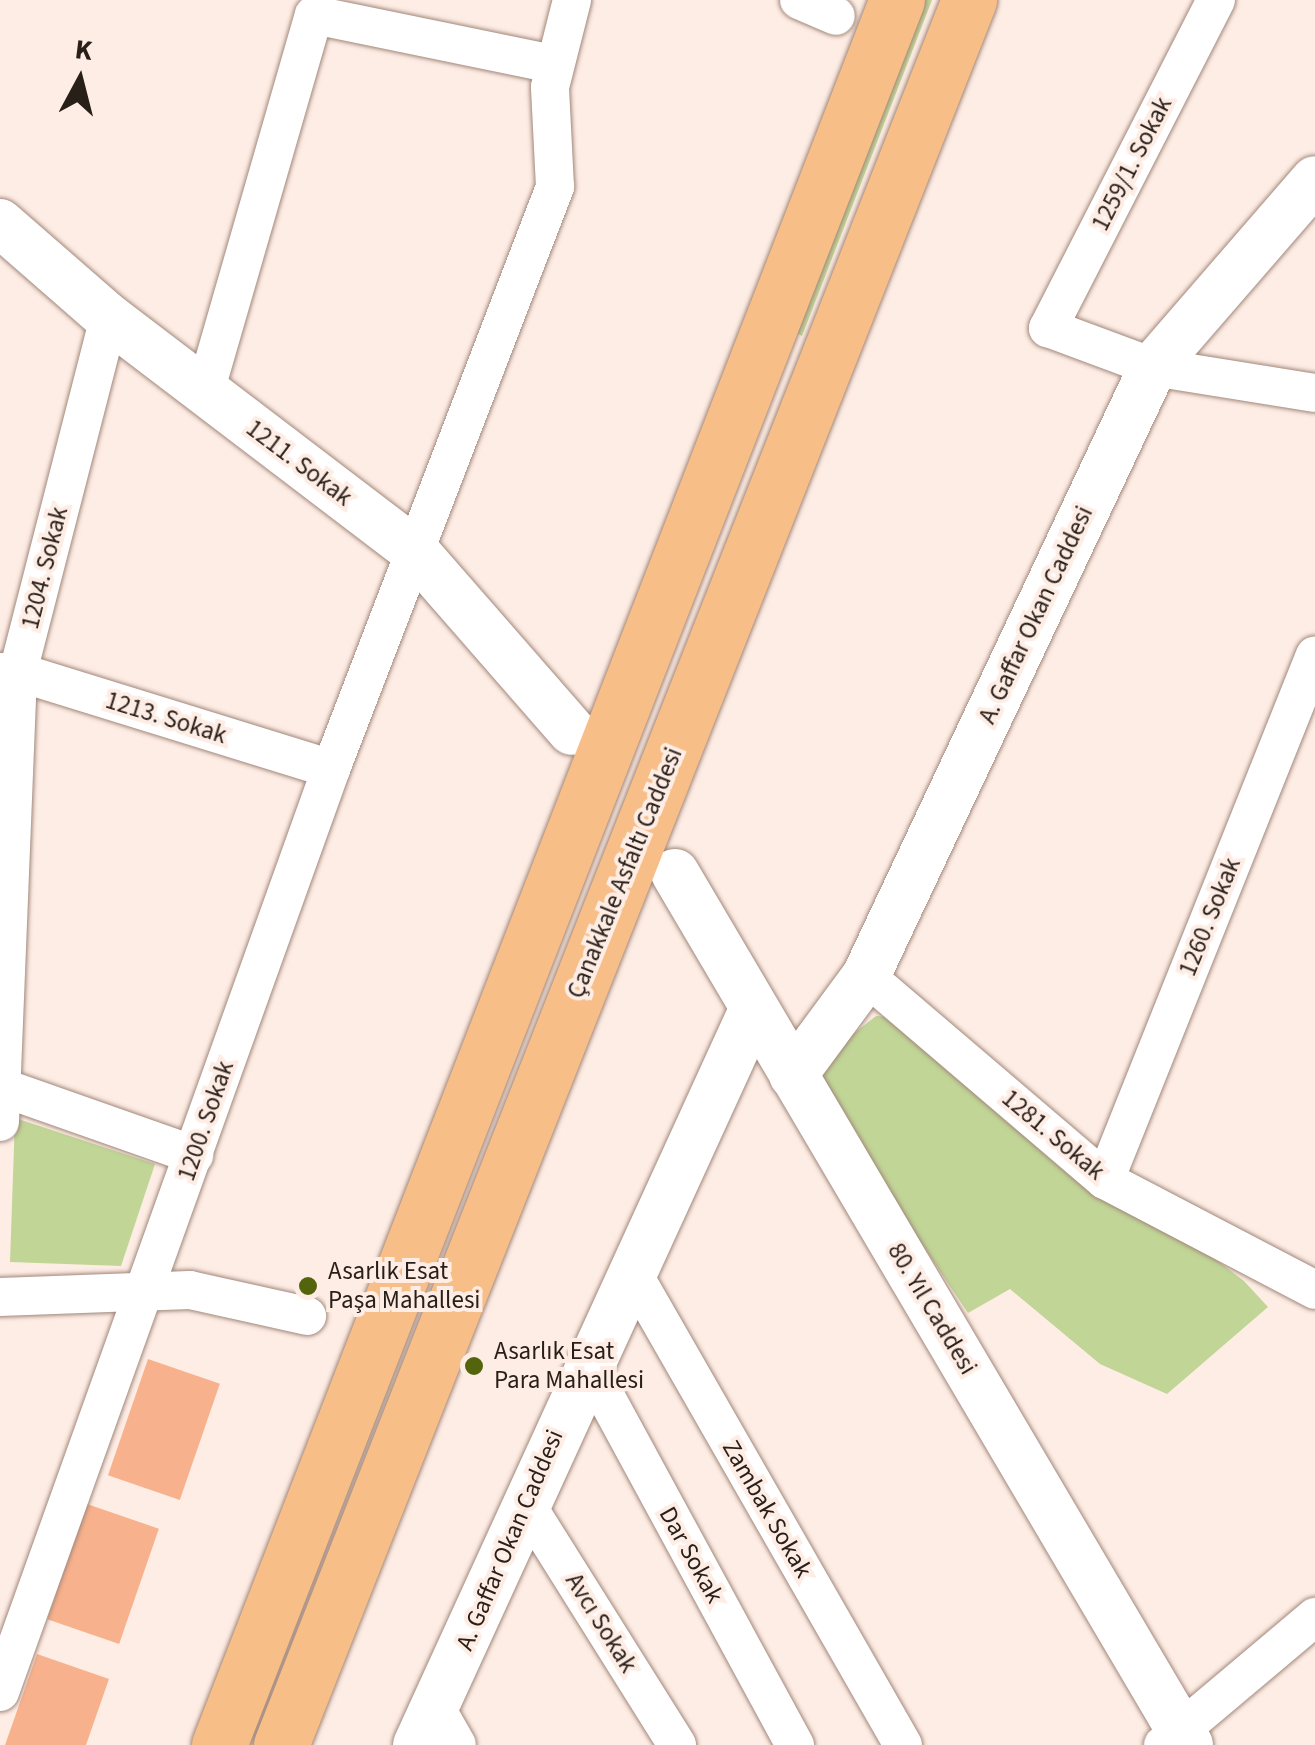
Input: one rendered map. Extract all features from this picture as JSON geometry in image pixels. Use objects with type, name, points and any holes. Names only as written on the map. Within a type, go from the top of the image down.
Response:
[{"type":"highway","points":[[218,1745],[897,0]]},
{"type":"highway","name":"Çanakkale Asfaltı Caddesi","points":[[281,1745],[968,0]]},
{"type":"street","name":"1200. Sokak","points":[[0,1692],[331,768],[555,187],[553,64],[572,0]]},
{"type":"street","points":[[799,0],[836,16]]},
{"type":"street","name":"1259/1. Sokak","points":[[1153,367],[1048,328],[1216,0]]},
{"type":"street","points":[[205,392],[314,15],[553,64]]},
{"type":"street","name":"A. Gaffar Okan Caddesi","points":[[793,1074],[866,976],[1153,367],[1315,180]]},
{"type":"street","name":"1211. Sokak","points":[[0,223],[109,318],[414,550],[572,732]]},
{"type":"street","name":"1204. Sokak","points":[[1,1105],[9,672],[109,318]]},
{"type":"street","points":[[1153,367],[1315,393]]},
{"type":"street","name":"1260. Sokak","points":[[1105,1180],[1315,655]]},
{"type":"street","name":"1213. Sokak","points":[[9,672],[331,768]]},
{"type":"street","name":"80. Yıl Caddesi","points":[[674,873],[1178,1741]]},
{"type":"street","name":"1281. Sokak","points":[[866,976],[1105,1180],[1315,1290]]},
{"type":"street","name":"A. Gaffar Okan Caddesi","points":[[437,1733],[524,1501],[754,1008]]},
{"type":"street","points":[[1,1105],[194,1155]]},
{"type":"street","name":"Zambak Sokak","points":[[632,1272],[903,1745]]},
{"type":"street","points":[[0,1298],[190,1290],[307,1316]]},
{"type":"street","name":"Dar Sokak","points":[[588,1364],[795,1745]]},
{"type":"street","name":"Avcı Sokak","points":[[524,1501],[677,1745]]},
{"type":"street","points":[[1178,1741],[1315,1616]]},
{"type":"green space","points":[[921,0],[932,0],[802,336],[795,332]]},
{"type":"green space","points":[[876,1016],[901,1018],[1244,1281],[1268,1307],[1167,1394],[1100,1364],[1010,1289],[968,1313],[806,1071]]},
{"type":"green space","points":[[15,1118],[155,1164],[121,1266],[10,1262]]},
{"type":"building","points":[[148,1359],[220,1384],[180,1500],[108,1475]]},
{"type":"building","points":[[87,1504],[159,1529],[119,1644],[47,1619]]},
{"type":"building","points":[[37,1654],[109,1679],[86,1745],[5,1745]]},
{"type":"place","name":"Asarlık Esat Paşa Mahallesi","points":[[308,1286]]},
{"type":"place","name":"Asarlık Esat Para Mahallesi","points":[[474,1366]]}]
